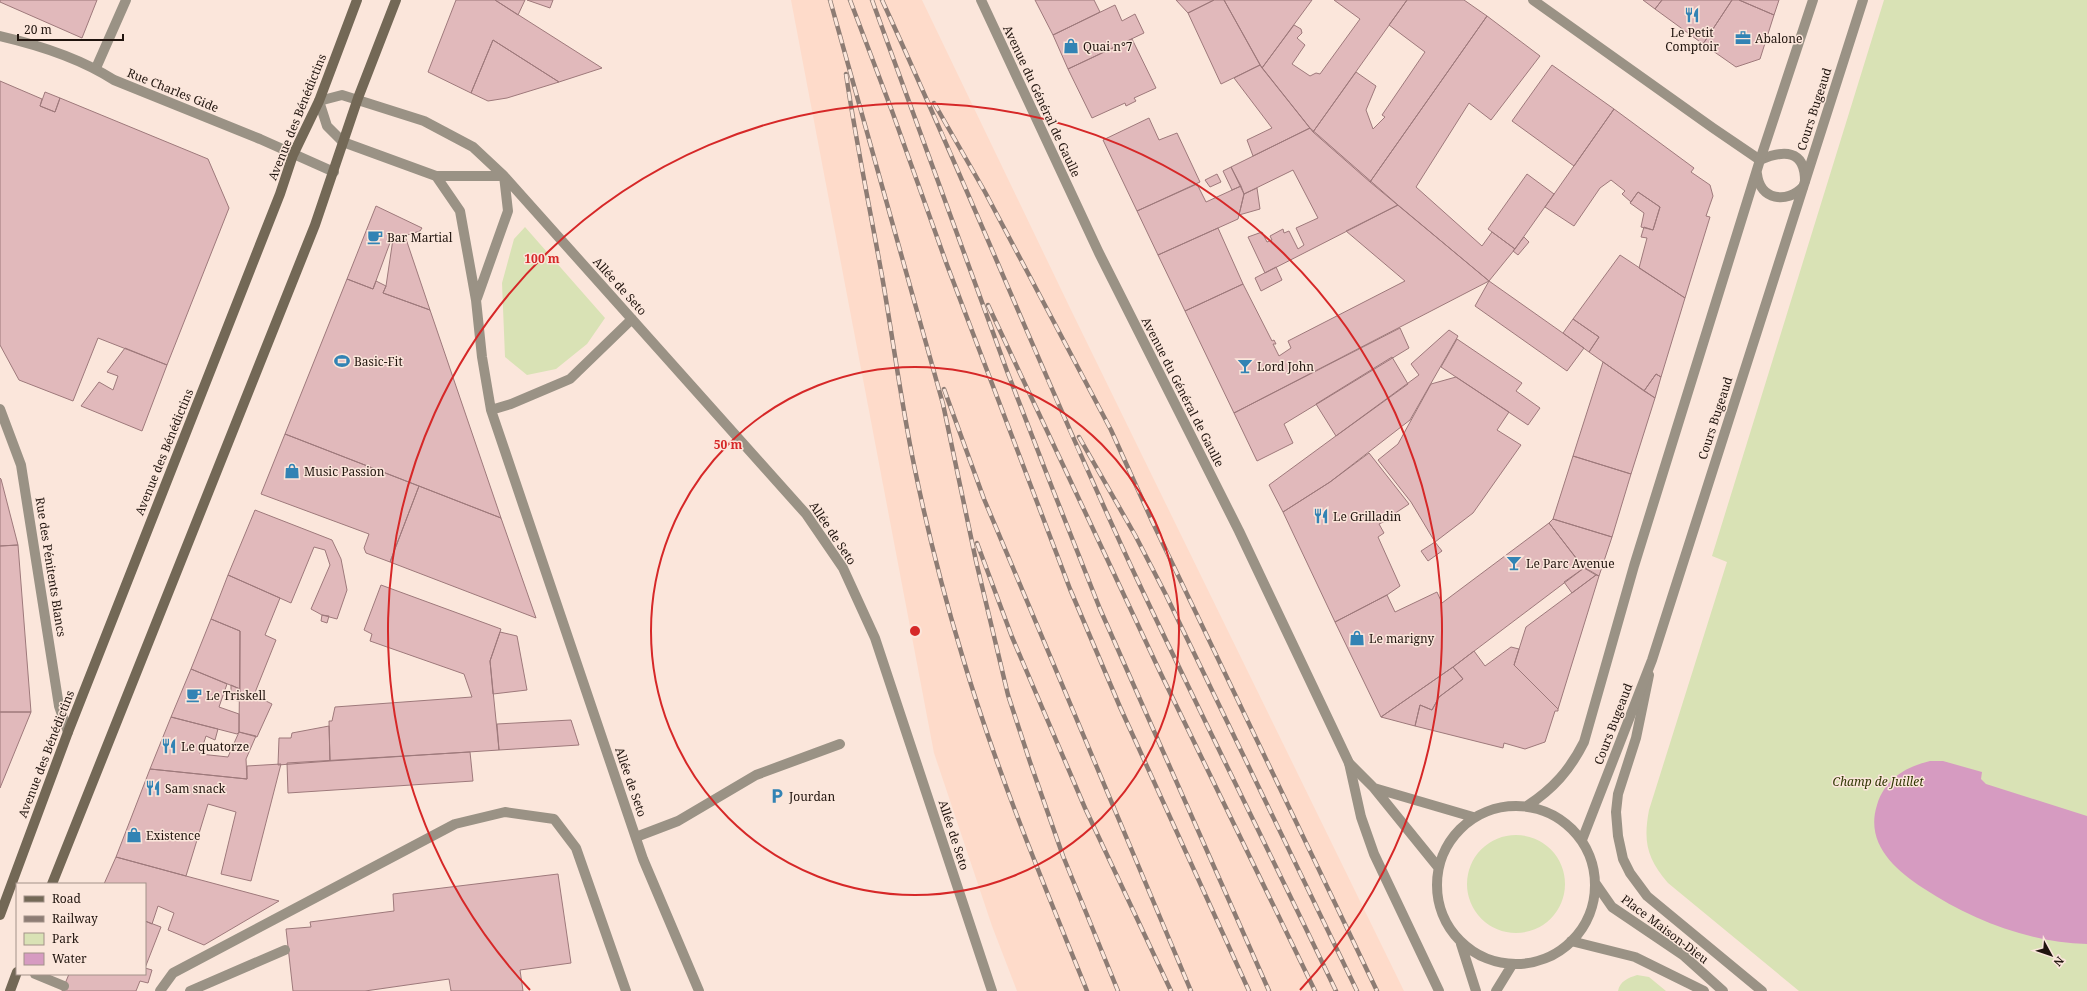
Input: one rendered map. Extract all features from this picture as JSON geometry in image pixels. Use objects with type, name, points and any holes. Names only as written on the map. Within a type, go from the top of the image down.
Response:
[{"type":"main road","name":"Avenue des Bénédictins","points":[[0,915],[68,732],[280,194],[293,155],[319,101],[357,0]]},
{"type":"main road","points":[[52,883],[307,244],[334,172],[358,98],[396,0]]},
{"type":"main road","points":[[10,991],[16,975]]},
{"type":"street","points":[[96,68],[126,0]]},
{"type":"street","name":"Avenue du Général de Gaulle","points":[[981,0],[1099,253],[1239,531],[1349,763],[1374,788],[1438,867]]},
{"type":"street","points":[[1533,0],[1760,160],[1781,152],[1797,158],[1803,165],[1804,184],[1796,195],[1776,197],[1761,187],[1757,174]]},
{"type":"street","name":"Cours Bugeaud","points":[[1527,806],[1540,797],[1562,776],[1574,762],[1584,742],[1634,566],[1757,174],[1760,160],[1813,0]]},
{"type":"street","name":"Cours Bugeaud","points":[[1582,840],[1652,660],[1863,0]]},
{"type":"street","name":"Rue Charles Gide","points":[[0,36],[30,43],[96,68],[114,80],[260,139],[334,172]]},
{"type":"street","name":"Allée de Seto","points":[[319,101],[342,95],[358,98],[424,121],[473,147],[504,176],[806,514],[843,568],[875,638],[992,991]]},
{"type":"street","points":[[319,101],[327,126],[343,142],[436,176],[504,176]]},
{"type":"street","name":"Allée de Seto","points":[[436,176],[460,210],[476,300],[482,357],[491,410],[643,858],[699,991]]},
{"type":"street","name":"Allée de Seto","points":[[476,300],[508,211],[504,176]]},
{"type":"street","points":[[491,410],[511,404],[570,379],[632,319]]},
{"type":"street","name":"Rue des Pénitents Blancs","points":[[0,409],[22,465],[58,699],[68,732]]},
{"type":"street","points":[[1652,660],[1636,738],[1618,794],[1616,812],[1618,836],[1623,858],[1630,873],[1647,896],[1762,991]]},
{"type":"street","points":[[636,837],[678,820],[756,774],[840,744]]},
{"type":"street","points":[[1349,763],[1361,817],[1374,854],[1439,991]]},
{"type":"street","name":"Avenue du Général de Gaulle","points":[[1374,788],[1473,817]]},
{"type":"street","points":[[1461,944],[1489,960],[1512,965],[1532,963],[1549,958],[1571,941],[1582,929],[1592,908],[1596,884],[1590,853],[1582,840],[1564,821],[1541,809],[1527,806],[1506,806],[1488,810],[1473,817],[1450,838],[1438,867],[1436,889],[1440,912],[1461,944],[1476,991]]},
{"type":"street","points":[[160,991],[173,973],[455,824],[505,812],[554,819],[576,848],[626,991]]},
{"type":"street","name":"Place Maison-Dieu","points":[[1596,884],[1612,907],[1683,955],[1723,991]]},
{"type":"street","points":[[1571,941],[1635,957],[1704,991]]},
{"type":"street","points":[[190,991],[285,950]]},
{"type":"street","points":[[1496,991],[1512,965]]},
{"type":"street","points":[[37,975],[64,986]]},
{"type":"shaded area","points":[[791,0],[922,0],[1071,310],[1404,991],[1017,991],[992,926],[934,753]]},
{"type":"green space","name":"Champ de Juillet","points":[[1884,0],[2087,0],[2087,991],[1799,991],[1668,883],[1655,866],[1648,849],[1646,831],[1649,810],[1727,562],[1712,556]]},
{"type":"green space","points":[[525,227],[605,318],[587,344],[556,369],[527,375],[505,357],[502,283],[514,239]]},
{"type":"green space","points":[[1506,835],[1526,835],[1535,838],[1551,849],[1562,865],[1565,874],[1565,894],[1562,903],[1551,919],[1535,930],[1526,933],[1506,933],[1489,925],[1481,919],[1475,911],[1467,894],[1467,874],[1475,857],[1481,849],[1489,843]]},
{"type":"green space","points":[[1637,975],[1649,977],[1666,991],[1618,991],[1623,982]]},
{"type":"water","points":[[1930,761],[1943,761],[1982,772],[1981,779],[1986,784],[2087,816],[2087,944],[2043,939],[2022,934],[1980,919],[1941,900],[1912,881],[1885,854],[1875,831],[1874,819],[1877,805],[1881,796],[1891,781],[1904,771]]},
{"type":"building","points":[[0,0],[97,0],[82,38],[0,2]]},
{"type":"building","points":[[456,0],[495,0],[602,68],[559,82],[493,40],[471,93],[428,72]]},
{"type":"building","points":[[495,0],[525,0],[518,15]]},
{"type":"building","points":[[527,0],[553,0],[550,8]]},
{"type":"building","points":[[1035,0],[1094,0],[1100,12],[1053,35]]},
{"type":"building","points":[[1176,0],[1214,0],[1188,13]]},
{"type":"building","points":[[1214,0],[1224,0],[1260,65],[1221,84],[1188,13]]},
{"type":"building","points":[[1224,0],[1312,0],[1262,68]]},
{"type":"building","points":[[1334,0],[1407,0],[1313,132],[1262,68],[1294,25],[1301,29],[1302,33],[1297,38],[1305,45],[1292,64],[1310,76],[1316,73],[1320,74],[1360,19]]},
{"type":"building","points":[[1407,0],[1464,0],[1487,16],[1370,182],[1313,132],[1356,72],[1376,86],[1366,110],[1373,129],[1385,117],[1382,115],[1425,52],[1389,25]]},
{"type":"building","points":[[1643,0],[1662,0],[1655,9]]},
{"type":"building","points":[[1662,0],[1732,0],[1703,44],[1655,9]]},
{"type":"building","points":[[1732,0],[1739,0],[1774,15],[1760,59],[1736,67],[1703,44]]},
{"type":"building","points":[[1739,0],[1779,0],[1774,15]]},
{"type":"building","points":[[1115,5],[1122,21],[1135,14],[1144,33],[1068,69],[1053,35]]},
{"type":"building","points":[[1487,16],[1540,56],[1491,120],[1469,103],[1416,187],[1482,246],[1492,232],[1515,249],[1489,281],[1370,182]]},
{"type":"building","points":[[1132,39],[1156,88],[1134,98],[1136,101],[1126,106],[1125,103],[1092,118],[1068,69]]},
{"type":"building","points":[[493,40],[559,82],[507,98],[488,101],[471,93]]},
{"type":"building","points":[[1260,65],[1310,128],[1253,156],[1247,140],[1272,128],[1234,78]]},
{"type":"building","points":[[1552,65],[1614,109],[1574,166],[1512,121]]},
{"type":"building","points":[[0,81],[42,99],[40,106],[55,112],[60,98],[208,159],[229,208],[167,365],[98,338],[73,401],[19,380],[0,345]]},
{"type":"building","points":[[45,92],[60,98],[55,112],[40,106]]},
{"type":"building","points":[[1614,109],[1694,168],[1691,172],[1710,185],[1713,196],[1706,216],[1710,217],[1685,298],[1639,268],[1647,238],[1641,237],[1644,227],[1653,230],[1660,207],[1638,192],[1631,202],[1622,194],[1625,191],[1611,180],[1600,188],[1574,226],[1545,207]]},
{"type":"building","points":[[1149,118],[1159,140],[1177,133],[1200,182],[1137,211],[1103,140]]},
{"type":"building","points":[[1310,128],[1398,205],[1265,273],[1248,237],[1262,232],[1267,242],[1272,240],[1270,236],[1283,229],[1284,233],[1289,231],[1298,249],[1304,245],[1296,228],[1318,218],[1293,170],[1244,194],[1231,167]]},
{"type":"building","points":[[1231,167],[1241,186],[1232,190],[1223,171]]},
{"type":"building","points":[[1217,174],[1221,182],[1210,187],[1205,180]]},
{"type":"building","points":[[1527,174],[1554,194],[1515,249],[1488,229]]},
{"type":"building","points":[[1197,184],[1206,202],[1241,186],[1244,194],[1238,219],[1158,255],[1137,211]]},
{"type":"building","points":[[1257,188],[1260,209],[1239,215],[1244,194]]},
{"type":"building","points":[[1638,192],[1660,207],[1653,230],[1641,227],[1644,213],[1630,203]]},
{"type":"building","points":[[1398,205],[1489,281],[1234,413],[1185,311],[1243,284],[1272,341],[1274,340],[1276,344],[1273,344],[1279,356],[1291,348],[1288,341],[1405,281],[1346,231]]},
{"type":"building","points":[[376,206],[422,228],[420,231],[391,240],[373,289],[347,279]]},
{"type":"building","points":[[1218,228],[1243,284],[1185,311],[1158,255]]},
{"type":"building","points":[[405,236],[430,310],[383,293],[386,286],[393,239]]},
{"type":"building","points":[[1524,237],[1529,242],[1518,255],[1513,251]]},
{"type":"building","points":[[1620,255],[1685,298],[1661,377],[1656,374],[1644,391],[1589,352],[1599,337],[1573,319]]},
{"type":"building","points":[[1276,267],[1282,280],[1261,291],[1255,278]]},
{"type":"building","points":[[347,279],[373,289],[376,281],[386,286],[383,293],[430,310],[501,518],[285,434]]},
{"type":"building","points":[[1489,281],[1584,348],[1567,371],[1475,306]]},
{"type":"building","points":[[1573,319],[1599,337],[1589,352],[1563,333]]},
{"type":"building","points":[[1400,328],[1409,348],[1284,424],[1293,443],[1257,461],[1234,413]]},
{"type":"building","points":[[1449,330],[1458,336],[1410,420],[1330,482],[1283,512],[1269,485],[1419,375],[1411,364]]},
{"type":"building","points":[[1457,339],[1522,383],[1516,391],[1540,408],[1528,425],[1441,367]]},
{"type":"building","points":[[125,348],[167,365],[142,431],[81,406],[99,382],[113,390],[118,376],[107,372]]},
{"type":"building","points":[[1392,357],[1408,384],[1336,436],[1316,404]]},
{"type":"building","points":[[1603,362],[1655,398],[1631,474],[1573,456]]},
{"type":"building","points":[[1656,374],[1661,377],[1655,398],[1644,391]]},
{"type":"building","points":[[1456,377],[1509,412],[1497,430],[1521,445],[1473,513],[1435,542],[1411,502],[1378,460],[1398,444],[1431,384]]},
{"type":"building","points":[[285,434],[419,486],[390,562],[366,553],[364,548],[369,534],[261,494]]},
{"type":"building","points":[[1369,453],[1409,504],[1394,514],[1395,516],[1379,524],[1384,533],[1378,537],[1400,586],[1387,595],[1335,622],[1283,512],[1330,482]]},
{"type":"building","points":[[1573,456],[1631,474],[1612,537],[1553,519]]},
{"type":"building","points":[[0,478],[1,479],[18,545],[0,546]]},
{"type":"building","points":[[419,486],[501,518],[536,618],[390,562]]},
{"type":"building","points":[[255,510],[332,540],[341,559],[347,590],[337,619],[322,615],[311,609],[330,565],[325,550],[314,547],[291,603],[228,575]]},
{"type":"building","points":[[1553,519],[1612,537],[1599,576],[1582,566],[1549,523]]},
{"type":"building","points":[[1549,523],[1584,568],[1453,667],[1381,717],[1335,622],[1387,595],[1395,612],[1437,592],[1442,603]]},
{"type":"building","points":[[1435,542],[1442,551],[1428,561],[1421,551]]},
{"type":"building","points":[[18,545],[31,712],[0,712],[0,546]]},
{"type":"building","points":[[1584,568],[1596,575],[1572,593],[1564,582]]},
{"type":"building","points":[[228,575],[280,598],[265,635],[276,640],[254,695],[272,704],[257,737],[239,732],[240,631],[211,619]]},
{"type":"building","points":[[1596,575],[1599,576],[1558,709],[1514,665],[1526,627]]},
{"type":"building","points":[[381,585],[501,629],[490,661],[499,750],[330,761],[329,721],[332,721],[335,707],[472,697],[464,674],[370,641],[372,634],[364,630]]},
{"type":"building","points":[[322,615],[329,616],[327,623],[321,621]]},
{"type":"building","points":[[211,619],[240,631],[240,689],[191,669]]},
{"type":"building","points":[[500,632],[517,636],[527,690],[493,694],[490,661]]},
{"type":"building","points":[[1511,647],[1519,649],[1514,665],[1558,709],[1558,711],[1555,711],[1545,742],[1525,749],[1504,743],[1503,748],[1415,726],[1420,705],[1432,710],[1439,697],[1463,679],[1453,667],[1474,651],[1485,666]]},
{"type":"building","points":[[1453,667],[1463,679],[1439,697],[1432,710],[1420,705],[1415,726],[1381,717]]},
{"type":"building","points":[[191,669],[227,684],[219,707],[239,714],[239,732],[237,734],[171,717]]},
{"type":"building","points":[[231,685],[240,689],[240,701],[231,700]]},
{"type":"building","points":[[0,712],[31,712],[0,788]]},
{"type":"building","points":[[171,717],[218,729],[215,740],[206,736],[200,754],[228,757],[239,732],[256,736],[246,759],[247,779],[150,769]]},
{"type":"building","points":[[571,720],[579,745],[499,750],[497,724]]},
{"type":"building","points":[[329,726],[330,761],[278,765],[279,738],[291,738],[292,733]]},
{"type":"building","points":[[470,752],[473,781],[288,793],[287,763]]},
{"type":"building","points":[[281,764],[251,881],[221,874],[236,812],[208,804],[186,876],[116,857],[150,769],[247,779],[247,766]]},
{"type":"building","points":[[116,857],[279,901],[204,945],[168,930],[174,913],[158,906],[152,924],[146,921],[146,883],[104,883]]},
{"type":"building","points":[[558,874],[571,963],[520,970],[523,991],[451,991],[449,979],[365,991],[293,991],[286,929],[311,927],[310,922],[394,911],[393,894]]},
{"type":"building","points":[[146,921],[161,927],[146,965]]},
{"type":"building","points":[[146,968],[152,970],[148,983],[140,981],[136,991],[62,991],[69,975],[146,975]]},
{"type":"railway","points":[[830,0],[943,404],[976,561],[1008,695],[1063,856],[1118,991]]},
{"type":"railway","points":[[850,0],[892,111],[947,265],[1070,589],[1120,707],[1249,991]]},
{"type":"railway","points":[[872,0],[1007,371],[1100,609],[1269,991]]},
{"type":"railway","points":[[882,0],[915,72],[1103,505],[1185,680],[1336,991]]},
{"type":"railway","points":[[846,74],[882,276],[909,441],[924,513],[942,584],[975,698],[1005,783],[1087,991]]},
{"type":"railway","points":[[934,103],[985,192],[1111,430],[1152,521],[1377,991]]},
{"type":"railway","points":[[988,305],[1161,674],[1315,991]]},
{"type":"railway","points":[[944,389],[984,499],[1191,991]]},
{"type":"railway","points":[[1079,437],[1135,535],[1166,595],[1357,991]]},
{"type":"railway","points":[[977,543],[1012,637],[1085,808],[1171,991]]},
{"type":"place","name":"Le Petit Comptoir","points":[[1692,15]]},
{"type":"place","name":"Abalone","points":[[1743,38]]},
{"type":"place","name":"Quai n°7","points":[[1071,46]]},
{"type":"place","name":"Bar Martial","points":[[375,237]]},
{"type":"place","name":"Basic-Fit","points":[[342,361]]},
{"type":"place","name":"Lord John","points":[[1245,366]]},
{"type":"place","name":"Music Passion","points":[[292,471]]},
{"type":"place","name":"Le Grilladin","points":[[1321,516]]},
{"type":"place","name":"Le Parc Avenue","points":[[1514,563]]},
{"type":"place","name":"Le marigny","points":[[1357,638]]},
{"type":"place","name":"Le Triskell","points":[[194,695]]},
{"type":"place","name":"Le quatorze","points":[[169,746]]},
{"type":"place","name":"Sam snack","points":[[153,788]]},
{"type":"place","name":"Jourdan","points":[[777,796]]},
{"type":"place","name":"Existence","points":[[134,835]]}]
